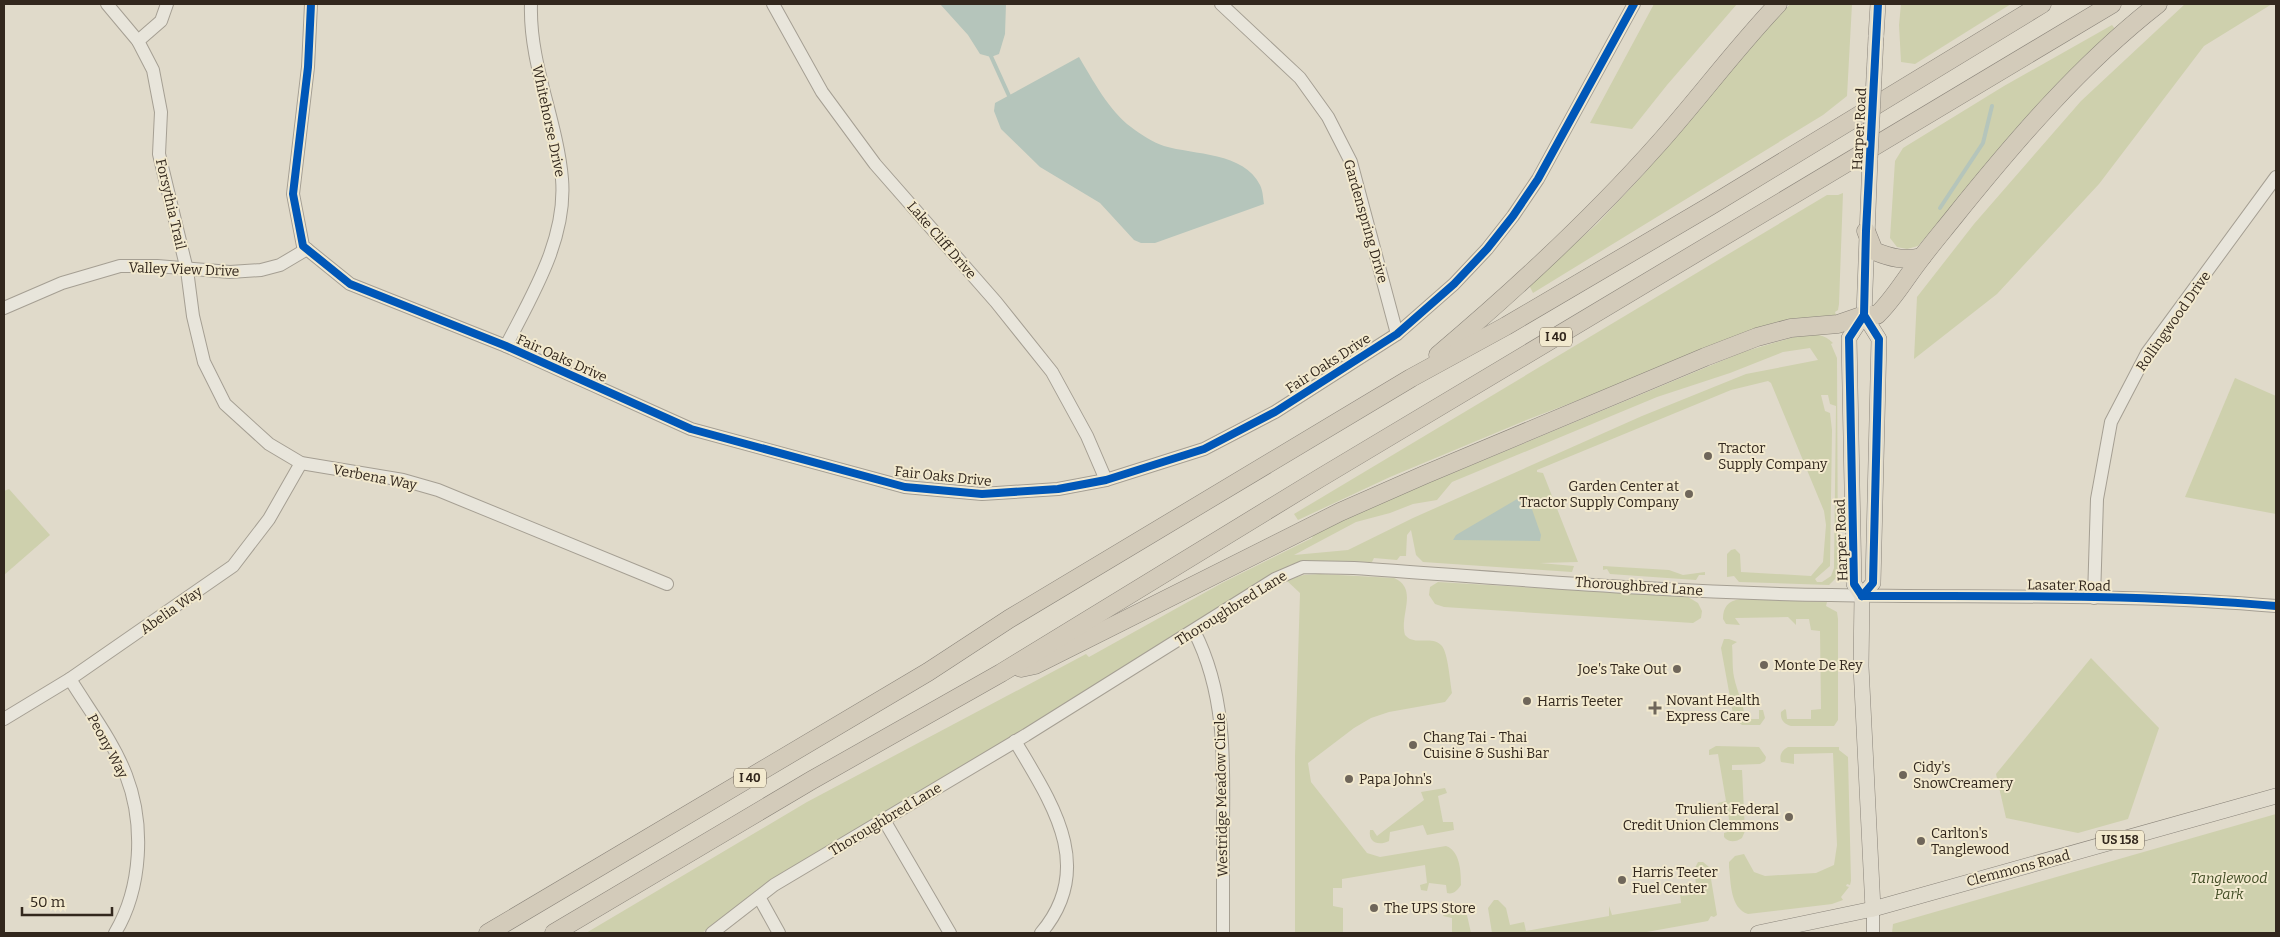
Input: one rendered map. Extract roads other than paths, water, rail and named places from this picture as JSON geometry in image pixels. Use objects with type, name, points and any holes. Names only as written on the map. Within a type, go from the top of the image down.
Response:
[{"type":"highway","points":[[1411,378],[1521,282],[1602,205],[1660,142],[1753,30],[1778,4]]},
{"type":"highway","name":"I 40","points":[[488,933],[919,677],[1009,619],[1411,378],[1506,326],[1710,206],[2042,4]]},
{"type":"highway","name":"I 40","points":[[554,933],[812,780],[1001,673],[1328,473],[2112,4]]},
{"type":"highway","points":[[1001,673],[1035,665],[1340,512],[1424,474],[1705,357],[1778,331],[1812,325],[1838,324],[1864,315],[1876,315],[1885,308],[1922,257],[2009,150],[2050,104],[2086,66],[2158,4]]},
{"type":"highway","points":[[1866,231],[1874,251],[1896,259],[1909,260],[1922,257]]},
{"type":"main road","name":"Harper Road","points":[[1873,909],[1861,666],[1862,596],[1854,584],[1849,338],[1864,315],[1867,207],[1878,4]]},
{"type":"main road","name":"Harper Road","points":[[1862,596],[1873,583],[1880,338],[1864,315]]},
{"type":"main road","name":"Clemmons Road","points":[[1758,933],[1873,909],[2276,796]]},
{"type":"street","name":"Forsythia Trail","points":[[107,4],[138,41],[153,70],[161,112],[159,154],[187,270]]},
{"type":"street","points":[[138,41],[161,21],[167,4]]},
{"type":"street","points":[[307,249],[303,246],[293,194],[308,67],[312,4]]},
{"type":"street","name":"Whitehorse Drive","points":[[506,346],[540,278],[554,244],[563,195],[558,150],[535,50],[531,4]]},
{"type":"street","name":"Lake Cliff Drive","points":[[773,4],[822,92],[875,164],[996,302],[1052,372],[1087,436],[1106,480]]},
{"type":"street","name":"Fair Oaks Drive","points":[[307,249],[350,284],[506,346],[691,429],[905,488],[982,494],[1058,490],[1106,480],[1204,449],[1275,412],[1397,334],[1454,284],[1487,249],[1513,216],[1538,179],[1634,4]]},
{"type":"street","name":"Gardenspring Drive","points":[[1228,6],[1300,78],[1328,117],[1351,162],[1397,334]]},
{"type":"street","name":"Rollingwood Drive","points":[[2094,598],[2097,499],[2111,422],[2147,353],[2276,178]]},
{"type":"street","name":"Valley View Drive","points":[[4,308],[62,283],[120,266],[157,266],[187,270],[230,272],[261,270],[280,265],[307,249]]},
{"type":"street","name":"Verbena Way","points":[[187,270],[193,316],[204,362],[225,404],[269,444],[301,463],[403,480],[438,490],[667,584]]},
{"type":"street","name":"Abelia Way","points":[[4,719],[70,679],[232,566],[269,519],[301,463]]},
{"type":"street","name":"Thoroughbred Lane","points":[[712,933],[774,885],[1015,741],[1283,574],[1293,570],[1312,567],[1713,591],[1862,596]]},
{"type":"street","name":"Lasater Road","points":[[1862,596],[2094,598],[2276,606]]},
{"type":"street","name":"Westridge Meadow Circle","points":[[1194,631],[1215,683],[1220,718],[1223,770],[1223,933]]},
{"type":"street","name":"Peony Way","points":[[70,679],[126,774],[135,809],[139,852],[132,892],[115,933]]},
{"type":"street","points":[[1015,741],[1051,804],[1066,840],[1067,865],[1062,896],[1054,914],[1041,933]]},
{"type":"street","points":[[884,820],[950,933]]},
{"type":"street","points":[[759,897],[778,933]]},
{"type":"street","points":[[1873,909],[1873,933]]},
{"type":"waterway","points":[[990,54],[1010,98]]},
{"type":"waterway","points":[[1940,208],[1983,143],[1992,106]]},
{"type":"place","name":"Tractor Supply Company","points":[[1708,456]]},
{"type":"place","name":"Garden Center at Tractor Supply Company","points":[[1689,494]]},
{"type":"place","name":"Monte De Rey","points":[[1764,665]]},
{"type":"place","name":"Joe's Take Out","points":[[1677,669]]},
{"type":"place","name":"Harris Teeter","points":[[1527,701]]},
{"type":"place","name":"Novant Health Express Care","points":[[1655,708]]},
{"type":"place","name":"Chang Tai - Thai Cuisine & Sushi Bar","points":[[1413,745]]},
{"type":"place","name":"Cidy's SnowCreamery","points":[[1903,775]]},
{"type":"place","name":"Papa John's","points":[[1349,779]]},
{"type":"place","name":"Trulient Federal Credit Union Clemmons","points":[[1789,817]]},
{"type":"place","name":"Carlton's Tanglewood","points":[[1921,841]]},
{"type":"place","name":"Harris Teeter Fuel Center","points":[[1622,880]]},
{"type":"place","name":"The UPS Store","points":[[1374,908]]},
{"type":"park label","name":"Tanglewood Park","points":[[2229,886]]}]
